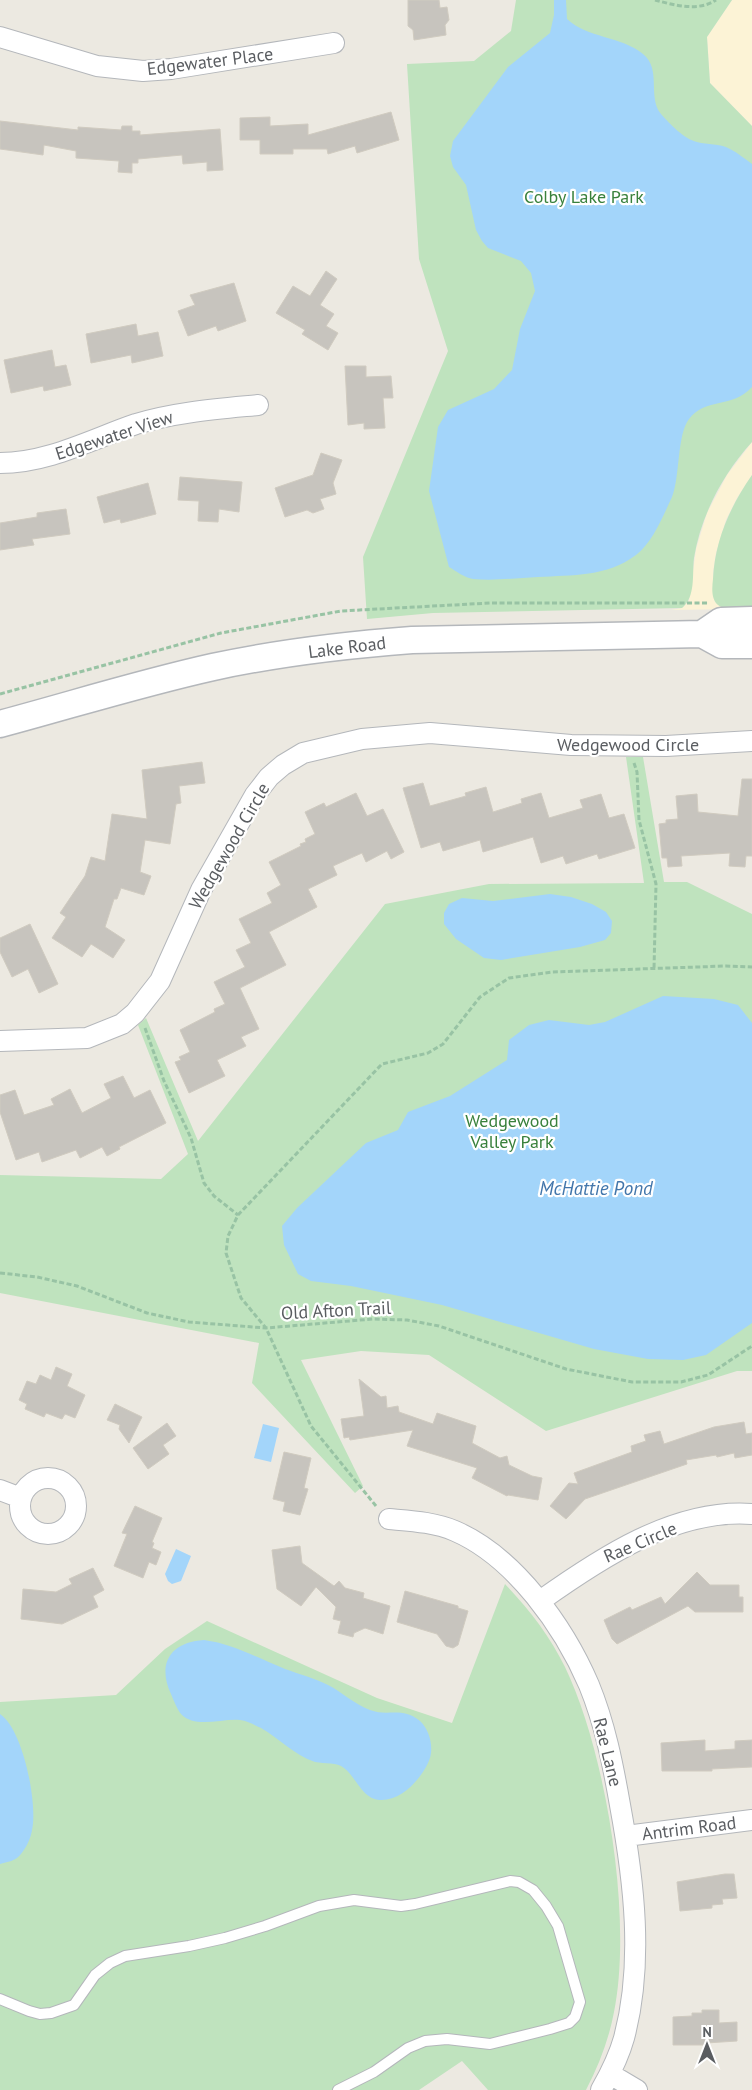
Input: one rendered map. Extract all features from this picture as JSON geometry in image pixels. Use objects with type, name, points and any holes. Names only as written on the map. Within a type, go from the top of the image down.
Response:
[{"type":"street","name":"Edgewater Place","points":[[0,37],[97,66],[143,71],[171,69],[334,43]]},
{"type":"street","name":"Edgewater View","points":[[0,463],[37,458],[65,451],[136,424],[171,415],[258,405]]},
{"type":"street","points":[[702,634],[721,621],[752,620]]},
{"type":"street","name":"Lake Road","points":[[0,724],[213,667],[345,646],[412,640],[702,634],[722,645],[752,645]]},
{"type":"street","name":"Wedgewood Circle","points":[[0,1041],[87,1038],[122,1024],[136,1013],[160,980],[201,890],[255,795],[269,777],[283,765],[304,753],[362,738],[430,733],[571,745],[666,746],[752,741]]},
{"type":"street","points":[[0,1490],[21,1498]]},
{"type":"street","name":"Rae Circle","points":[[540,1601],[592,1564],[659,1532],[698,1519],[729,1514],[752,1514]]},
{"type":"street","name":"Rae Lane","points":[[389,1520],[430,1524],[466,1536],[510,1571],[540,1601],[569,1645],[589,1686],[612,1757],[626,1836],[633,1891],[633,1973],[623,2039],[605,2082]]},
{"type":"street","name":"Antrim Road","points":[[626,1836],[752,1820]]},
{"type":"street","points":[[605,2082],[637,2090]]},
{"type":"lane","points":[[0,1998],[40,2014],[65,2010],[80,1999],[95,1975],[110,1963],[125,1956],[225,1938],[266,1926],[319,1906],[354,1900],[401,1906],[510,1881],[518,1882],[534,1890],[546,1906],[564,1944],[580,2002],[575,2018],[569,2023],[550,2029],[490,2044],[446,2040],[425,2041],[408,2048],[374,2072],[338,2090]]},
{"type":"path","points":[[655,0],[683,7],[699,6],[716,0]]},
{"type":"path","points":[[682,603],[711,603]]},
{"type":"path","points":[[635,767],[639,820],[656,884],[654,969]]},
{"type":"path","points":[[389,1520],[357,1485],[311,1426],[266,1328],[241,1298],[226,1253],[228,1236],[238,1214],[382,1064],[428,1053],[442,1044],[480,997],[509,978],[552,972],[726,966],[752,967]]},
{"type":"path","points":[[136,1013],[143,1023],[164,1081],[191,1138],[204,1183],[214,1196],[238,1214]]},
{"type":"path","name":"Old Afton Trail","points":[[0,1273],[37,1277],[77,1286],[147,1313],[190,1322],[266,1328],[373,1319],[408,1320],[439,1326],[566,1369],[632,1382],[655,1384],[681,1382],[708,1376],[752,1346]]},
{"type":"shaded area","points":[[732,0],[752,0],[752,126],[710,83],[707,37]]},
{"type":"shaded area","points":[[752,442],[752,475],[726,520],[716,553],[713,573],[714,600],[716,603],[735,609],[671,610],[682,608],[689,601],[696,549],[707,513],[727,475]]},
{"type":"green space","name":"Colby Lake Park","points":[[516,0],[732,0],[707,37],[710,83],[752,126],[752,442],[741,454],[723,481],[708,511],[697,542],[691,592],[682,608],[433,613],[367,619],[363,557],[448,351],[419,259],[407,64],[474,61],[511,31]]},
{"type":"green space","points":[[752,475],[752,609],[725,608],[716,603],[712,593],[714,565],[725,524],[737,499]]},
{"type":"green space","name":"Wedgewood Valley Park","points":[[626,757],[643,757],[664,882],[687,882],[752,914],[752,1371],[737,1371],[546,1431],[429,1355],[361,1351],[301,1360],[363,1486],[355,1493],[252,1383],[259,1343],[0,1293],[0,1175],[161,1179],[188,1154],[138,1025],[146,1018],[198,1141],[385,904],[489,884],[644,883]]},
{"type":"green space","points":[[505,1584],[553,1644],[580,1702],[604,1789],[612,1836],[618,1884],[619,1974],[614,2012],[609,2032],[586,2090],[488,2090],[462,2061],[419,2090],[0,2090],[0,1702],[116,1695],[165,1649],[207,1621],[377,1698],[452,1723]]},
{"type":"water","name":"Colby Lake Park","points":[[554,0],[566,0],[567,19],[575,25],[634,48],[649,60],[652,67],[657,107],[661,114],[678,131],[687,138],[701,143],[726,147],[752,164],[752,387],[736,398],[703,408],[689,419],[682,435],[675,489],[672,497],[648,543],[636,555],[613,567],[589,574],[497,580],[473,579],[449,567],[429,491],[438,427],[448,410],[494,389],[512,370],[520,329],[535,291],[531,273],[521,261],[488,248],[482,241],[476,230],[466,185],[453,167],[450,156],[453,141],[508,67],[550,33],[554,15]]},
{"type":"water","points":[[550,894],[571,897],[592,904],[606,912],[612,921],[611,933],[605,940],[580,947],[501,960],[484,958],[456,939],[444,924],[444,913],[449,904],[462,898],[493,901]]},
{"type":"water","name":"McHattie Pond","points":[[663,996],[714,999],[738,1005],[752,1023],[752,1323],[706,1355],[683,1360],[648,1359],[594,1349],[442,1305],[351,1286],[311,1281],[298,1274],[284,1245],[282,1226],[297,1208],[366,1143],[398,1130],[408,1112],[450,1096],[507,1060],[509,1040],[529,1025],[549,1020],[589,1025],[605,1022]]},
{"type":"water","points":[[263,1424],[279,1428],[271,1462],[254,1458]]},
{"type":"water","points":[[176,1549],[191,1556],[181,1581],[172,1584],[168,1581],[165,1574]]},
{"type":"water","points":[[204,1640],[235,1648],[312,1678],[370,1710],[383,1713],[407,1714],[420,1721],[429,1735],[431,1746],[430,1758],[425,1770],[409,1788],[395,1797],[380,1800],[374,1799],[364,1792],[349,1772],[341,1766],[307,1759],[268,1732],[251,1723],[240,1720],[201,1722],[187,1718],[181,1714],[171,1694],[165,1673],[166,1664],[175,1650],[183,1645]]},
{"type":"water","points":[[0,1714],[8,1722],[16,1735],[22,1750],[31,1786],[33,1818],[31,1836],[23,1852],[14,1860],[0,1864]]},
{"type":"building","points":[[408,0],[439,0],[440,8],[447,7],[449,20],[445,25],[446,35],[414,40],[413,30],[408,26]]},
{"type":"building","points":[[391,112],[399,140],[357,153],[355,146],[328,154],[327,149],[293,149],[293,154],[260,154],[260,140],[240,140],[240,118],[270,117],[270,126],[308,124],[308,135]]},
{"type":"building","points":[[0,121],[78,130],[78,127],[121,130],[122,126],[132,126],[132,131],[140,131],[140,135],[220,129],[223,170],[207,171],[207,162],[183,164],[182,155],[138,159],[138,163],[132,163],[132,173],[118,172],[119,161],[76,158],[76,151],[44,145],[43,155],[0,149]]},
{"type":"building","points":[[326,271],[337,279],[320,305],[334,314],[326,326],[338,333],[328,350],[302,334],[305,330],[276,313],[293,286],[310,296]]},
{"type":"building","points":[[234,283],[246,321],[218,331],[216,326],[188,336],[178,311],[195,305],[190,295]]},
{"type":"building","points":[[136,324],[138,336],[158,332],[163,356],[132,363],[131,355],[91,363],[86,334]]},
{"type":"building","points":[[52,350],[55,367],[66,365],[71,385],[44,391],[43,386],[11,393],[4,360]]},
{"type":"building","points":[[345,366],[366,366],[366,377],[391,376],[393,398],[383,398],[385,428],[364,429],[364,423],[348,425]]},
{"type":"building","points":[[321,453],[342,460],[333,483],[336,494],[320,499],[324,509],[313,513],[307,510],[285,517],[275,488],[313,475]]},
{"type":"building","points":[[180,477],[242,482],[239,512],[219,509],[218,522],[198,521],[199,501],[178,500]]},
{"type":"building","points":[[148,483],[156,514],[121,523],[120,519],[104,523],[97,497]]},
{"type":"building","points":[[66,509],[70,534],[32,539],[34,545],[0,550],[0,523],[37,517],[37,513]]},
{"type":"building","points":[[202,762],[205,783],[179,786],[181,803],[176,804],[170,844],[145,840],[140,872],[151,876],[144,895],[121,888],[117,899],[114,899],[105,927],[125,940],[113,958],[91,944],[82,957],[52,938],[66,917],[60,913],[85,876],[91,857],[105,861],[112,814],[147,819],[142,770]]},
{"type":"building","points":[[742,779],[752,779],[752,856],[746,856],[745,867],[729,866],[730,853],[681,856],[682,866],[668,867],[667,858],[662,858],[659,824],[666,823],[666,820],[678,819],[676,796],[697,794],[698,812],[738,816]]},
{"type":"building","points":[[423,783],[430,806],[466,796],[465,793],[486,787],[493,812],[522,803],[521,799],[541,793],[549,818],[583,808],[580,800],[601,794],[609,818],[624,814],[635,848],[599,859],[597,854],[566,864],[563,856],[541,863],[533,837],[483,852],[480,840],[443,851],[440,842],[421,848],[403,788]]},
{"type":"building","points":[[356,793],[367,816],[383,809],[404,852],[391,859],[387,851],[366,862],[362,853],[333,866],[337,875],[308,889],[317,907],[269,932],[286,965],[240,988],[259,1029],[241,1037],[246,1046],[217,1060],[225,1076],[189,1093],[175,1062],[181,1060],[179,1057],[190,1052],[180,1030],[215,1012],[214,1009],[225,1004],[214,982],[245,967],[236,950],[251,943],[239,919],[272,903],[267,893],[281,885],[269,862],[301,846],[300,844],[306,842],[305,839],[315,834],[305,812],[324,803],[326,807]]},
{"type":"building","points":[[30,924],[58,984],[39,993],[28,969],[12,977],[0,952],[0,938]]},
{"type":"building","points":[[123,1076],[134,1098],[150,1090],[166,1123],[119,1147],[120,1149],[107,1156],[102,1147],[80,1158],[76,1150],[42,1162],[39,1152],[16,1160],[0,1112],[0,1095],[15,1090],[24,1115],[54,1105],[51,1099],[70,1089],[82,1113],[111,1098],[104,1084]]},
{"type":"building","points":[[56,1367],[72,1374],[67,1386],[85,1395],[75,1418],[65,1414],[62,1419],[46,1413],[44,1417],[25,1409],[27,1404],[19,1400],[27,1381],[36,1384],[40,1375],[51,1380]]},
{"type":"building","points":[[359,1379],[381,1397],[386,1396],[387,1408],[398,1406],[399,1412],[433,1424],[437,1413],[476,1426],[472,1443],[500,1458],[507,1456],[509,1465],[532,1476],[542,1478],[538,1500],[507,1496],[472,1478],[477,1468],[407,1446],[413,1430],[350,1440],[349,1437],[344,1438],[341,1419],[364,1416]]},
{"type":"building","points":[[115,1404],[142,1417],[129,1443],[119,1429],[120,1425],[107,1420]]},
{"type":"building","points":[[744,1422],[746,1434],[752,1433],[752,1455],[735,1458],[734,1453],[717,1457],[716,1455],[686,1460],[687,1464],[585,1499],[566,1519],[550,1506],[569,1483],[578,1484],[574,1473],[632,1452],[631,1446],[646,1441],[644,1435],[660,1431],[664,1444],[714,1427]]},
{"type":"building","points":[[167,1423],[176,1436],[163,1445],[169,1454],[148,1469],[133,1448]]},
{"type":"building","points":[[284,1452],[311,1458],[304,1488],[308,1489],[300,1515],[283,1511],[285,1502],[273,1499]]},
{"type":"building","points":[[135,1506],[162,1518],[152,1542],[154,1543],[152,1548],[161,1552],[156,1565],[149,1562],[143,1578],[114,1566],[127,1534],[122,1533]]},
{"type":"building","points":[[300,1546],[302,1563],[334,1586],[339,1581],[345,1588],[364,1593],[363,1598],[390,1606],[383,1634],[365,1628],[354,1633],[353,1637],[338,1633],[341,1621],[333,1619],[336,1607],[316,1587],[301,1606],[277,1589],[272,1550]]},
{"type":"building","points":[[93,1568],[104,1590],[93,1596],[98,1607],[62,1624],[21,1619],[23,1589],[56,1592],[72,1584],[69,1579]]},
{"type":"building","points":[[697,1572],[710,1585],[739,1585],[739,1597],[743,1597],[743,1612],[695,1612],[688,1606],[617,1644],[612,1639],[604,1620],[630,1607],[632,1610],[661,1597],[665,1604]]},
{"type":"building","points":[[405,1591],[458,1606],[458,1608],[468,1611],[458,1645],[453,1648],[446,1646],[437,1634],[397,1622]]},
{"type":"building","points":[[705,1740],[705,1751],[735,1749],[735,1741],[752,1740],[752,1767],[712,1769],[712,1771],[662,1771],[661,1743]]},
{"type":"building","points":[[734,1874],[737,1898],[722,1899],[723,1904],[712,1905],[712,1908],[680,1911],[677,1882]]},
{"type":"building","points":[[702,2010],[719,2010],[719,2023],[737,2022],[737,2041],[706,2043],[706,2045],[673,2045],[673,2017],[692,2016],[692,2013],[702,2013]]}]
